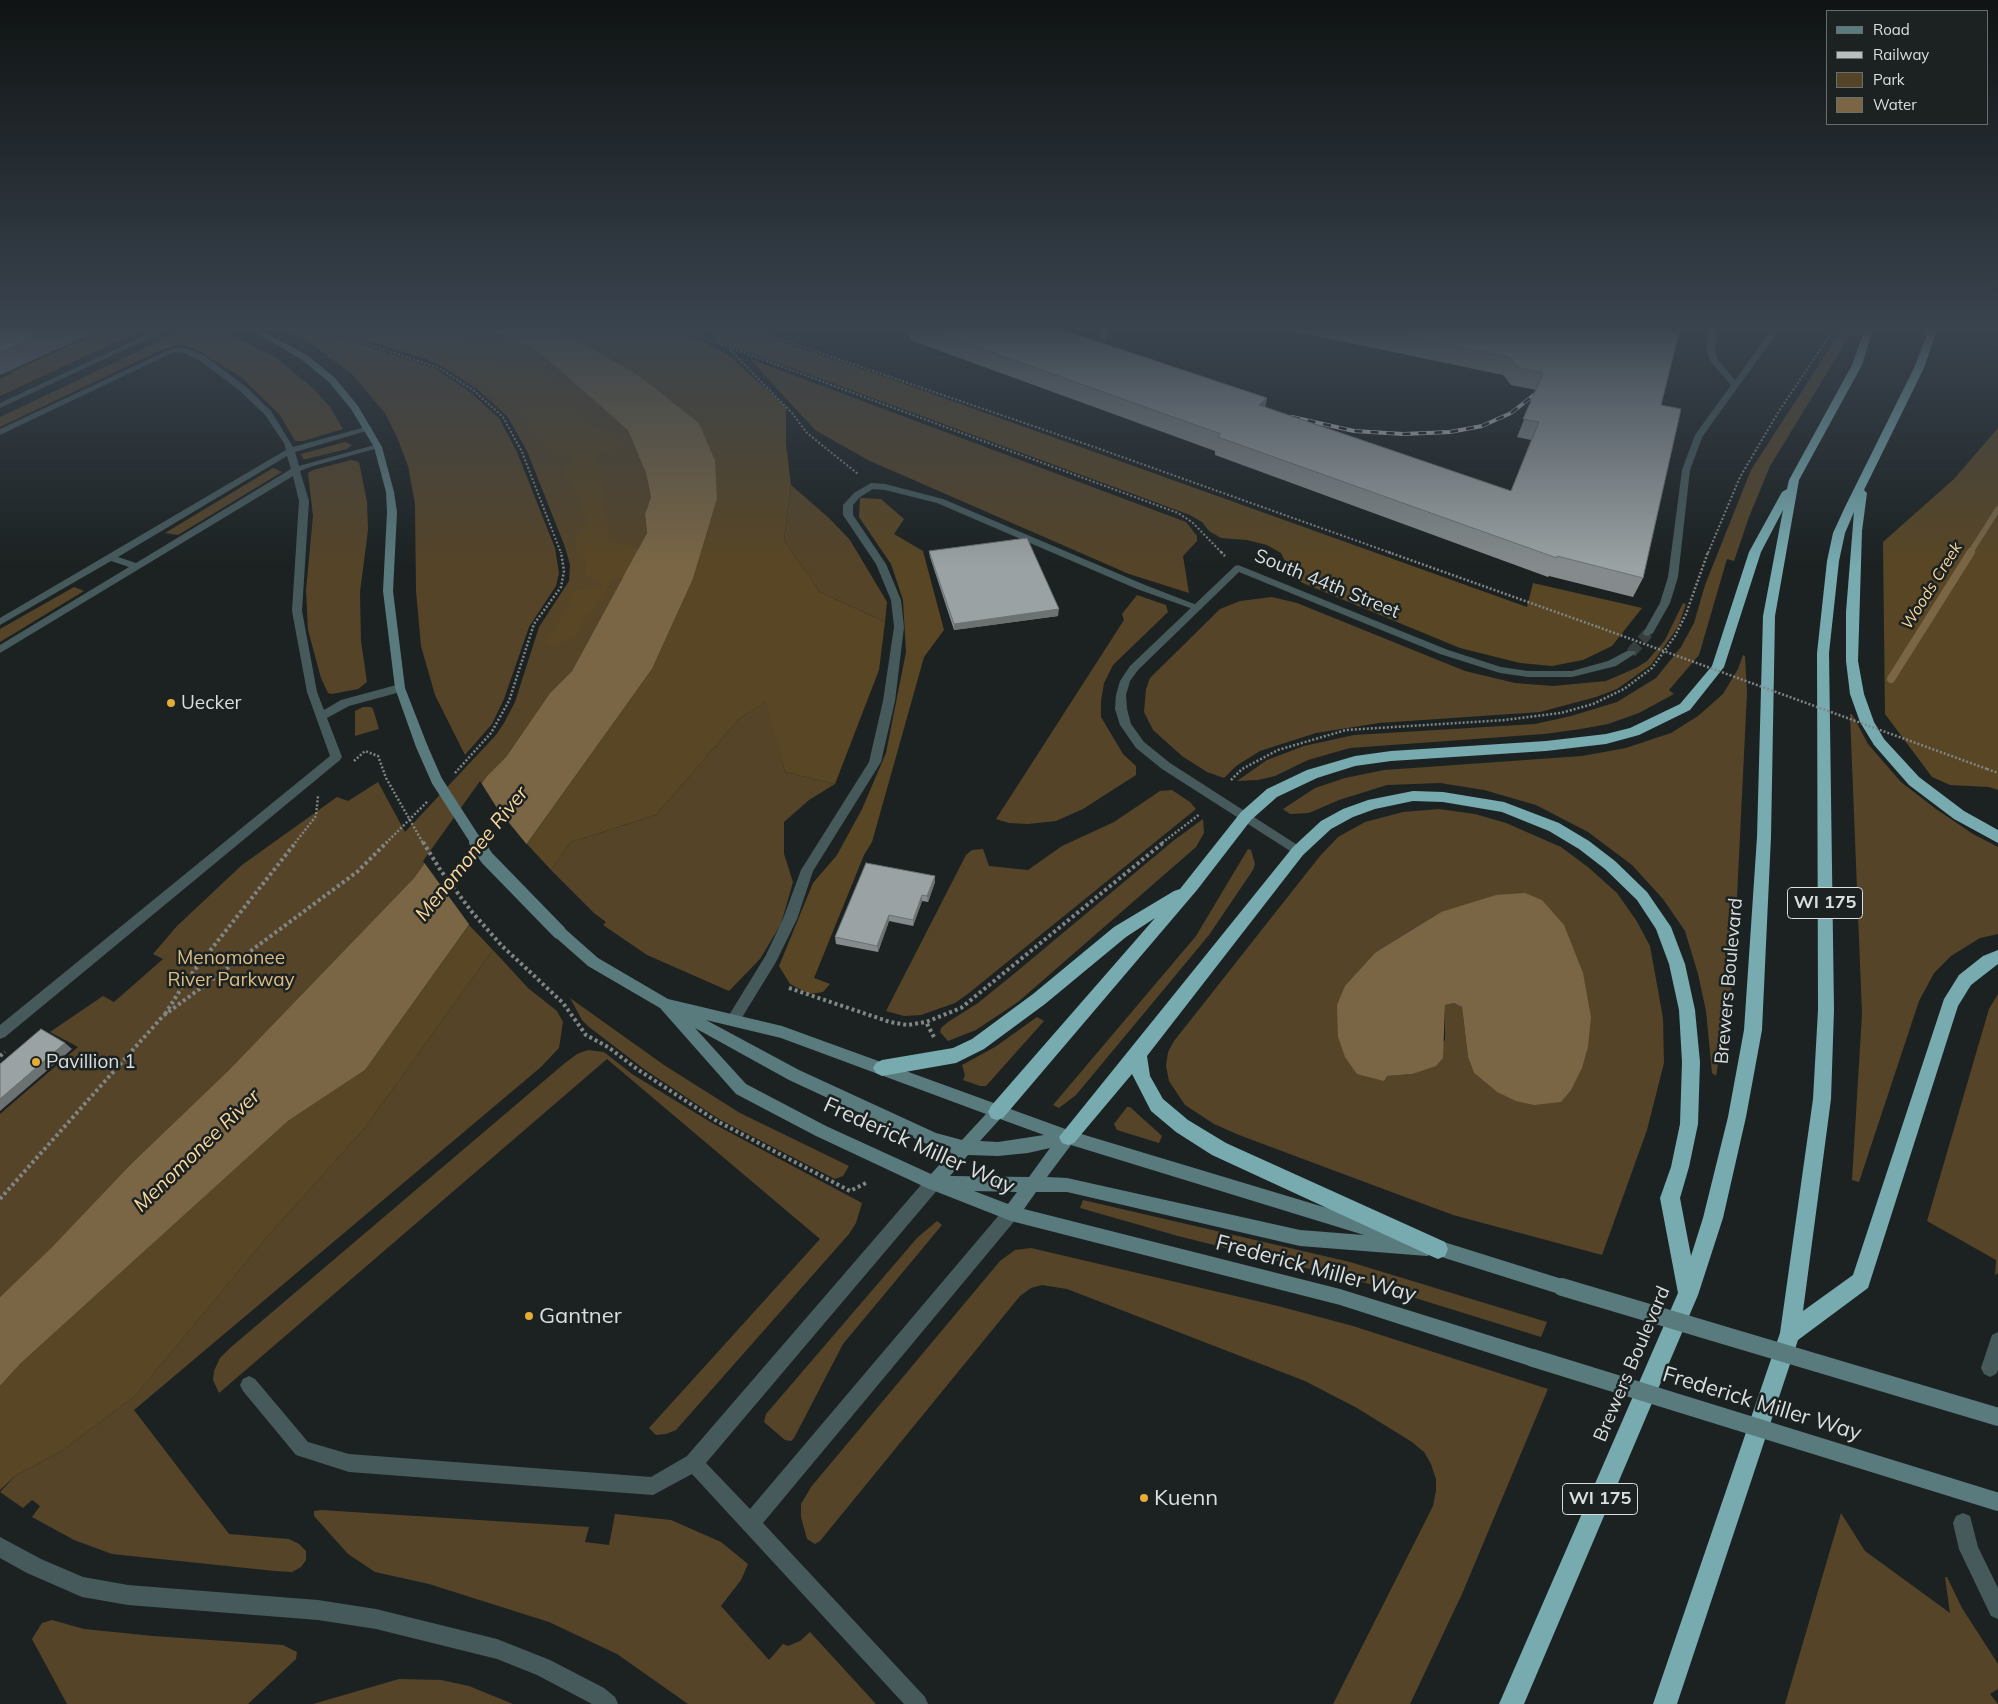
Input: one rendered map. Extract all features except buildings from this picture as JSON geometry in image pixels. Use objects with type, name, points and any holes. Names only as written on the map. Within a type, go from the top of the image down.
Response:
[{"type":"highway","name":"Brewers Boulevard","points":[[1511,1704],[1688,1295],[1716,1209],[1738,1117],[1752,1030],[1764,837],[1769,616],[1794,480],[1833,409]]},
{"type":"highway","name":"WI 175","points":[[1665,1704],[1790,1333],[1822,1099],[1826,1010],[1823,654],[1832,569],[1839,532],[1864,477],[1899,409]]},
{"type":"highway","points":[[1864,477],[1856,531],[1852,612],[1852,661],[1857,694],[1867,722],[1879,742],[1914,781],[1959,815],[1998,836]]},
{"type":"highway","points":[[997,1112],[1192,886],[1246,816],[1272,793],[1312,774],[1338,765],[1391,756],[1555,746],[1606,739],[1634,732],[1685,707],[1702,690],[1718,667],[1755,552],[1794,480]]},
{"type":"highway","points":[[1068,1137],[1138,1054],[1298,851],[1326,825],[1348,813],[1373,804],[1413,796],[1472,801],[1504,807],[1554,827],[1584,845],[1610,865],[1642,896],[1663,928],[1678,964],[1687,1010],[1691,1062],[1689,1124],[1680,1167],[1670,1198],[1688,1295]]},
{"type":"highway","points":[[882,1068],[956,1055],[978,1044],[1039,999],[1120,932],[1192,886]]},
{"type":"highway","points":[[1790,1333],[1861,1281],[1950,1004],[1965,980],[1989,961],[1998,957]]},
{"type":"highway","points":[[1138,1054],[1141,1078],[1157,1105],[1182,1126],[1219,1149],[1438,1249]]},
{"type":"street","points":[[0,432],[50,409]]},
{"type":"street","points":[[0,1033],[336,757],[312,692],[297,611],[304,501],[288,443],[263,409]]},
{"type":"street","name":"Frederick Miller Way","points":[[355,409],[378,447],[390,492],[392,512],[388,591],[400,688],[422,747],[446,795],[487,858],[559,932],[593,962],[666,1004],[782,1032],[1068,1137],[1998,1417]]},
{"type":"street","points":[[1648,633],[1665,604],[1673,577],[1686,470],[1699,435],[1718,409]]},
{"type":"street","points":[[0,621],[290,451],[369,429]]},
{"type":"street","points":[[0,650],[296,470],[310,464],[378,447]]},
{"type":"street","points":[[733,1020],[771,958],[790,918],[807,870],[874,762],[889,701],[899,627],[896,600],[881,564],[848,515],[848,505],[857,495],[871,486],[885,487],[940,502],[1141,587],[1198,606]]},
{"type":"street","points":[[110,557],[138,567]]},
{"type":"street","name":"South 44th Street","points":[[1298,851],[1166,766],[1140,745],[1126,724],[1121,709],[1121,695],[1125,681],[1134,668],[1238,568],[1444,652],[1500,670],[1528,674],[1572,674],[1612,664],[1631,653]]},
{"type":"street","points":[[321,716],[345,703],[400,688]]},
{"type":"street","name":"Frederick Miller Way","points":[[666,1004],[741,1089],[821,1131],[933,1183],[1012,1213],[1340,1297],[1998,1502]]},
{"type":"street","points":[[666,1004],[794,1075],[924,1137],[965,1148],[1013,1148],[1068,1137]]},
{"type":"street","points":[[249,1385],[302,1449],[349,1463],[653,1486],[694,1463],[933,1183],[997,1112]]},
{"type":"street","points":[[750,1524],[1012,1213],[1068,1137]]},
{"type":"street","points":[[933,1183],[1067,1185],[1300,1238],[1438,1249]]},
{"type":"street","points":[[1990,1368],[1998,1341]]},
{"type":"street","points":[[694,1463],[918,1704]]},
{"type":"street","points":[[1963,1523],[1969,1549],[1998,1609]]},
{"type":"street","points":[[0,1547],[34,1566],[82,1587],[128,1595],[318,1610],[376,1619],[497,1649],[543,1667],[597,1695],[608,1704]]},
{"type":"path","points":[[789,409],[807,432],[871,486]]},
{"type":"path","points":[[895,409],[1178,513],[1192,522],[1238,568]]},
{"type":"path","points":[[982,409],[1598,627],[1998,773]]},
{"type":"path","points":[[1232,780],[1242,769],[1278,750],[1346,730],[1505,720],[1561,713],[1592,704],[1624,690],[1652,668],[1676,636],[1686,614],[1715,532],[1740,477],[1781,409]]},
{"type":"path","points":[[352,763],[366,751],[378,756],[386,778],[401,807],[441,871],[496,940],[563,1003],[586,1035],[608,1047],[637,1070],[715,1120],[850,1191],[868,1182]]},
{"type":"path","points":[[163,1016],[186,981],[316,816],[318,791]]},
{"type":"path","points":[[789,988],[890,1022],[907,1025],[926,1022],[961,1008],[1190,820],[1200,814]]},
{"type":"path","points":[[926,1022],[939,1044]]},
{"type":"green space","points":[[18,409],[39,409],[0,427],[0,417]]},
{"type":"green space","points":[[273,409],[331,409],[343,429],[303,441],[295,441],[280,415]]},
{"type":"green space","points":[[381,409],[488,409],[499,418],[517,452],[555,548],[559,573],[556,586],[529,627],[504,699],[492,724],[465,755],[435,695],[421,646],[416,591],[415,504],[408,466],[385,413]]},
{"type":"green space","name":"Menomonee River Parkway","points":[[499,409],[604,409],[629,430],[646,473],[651,497],[645,514],[647,533],[572,671],[550,693],[506,757],[487,776],[414,878],[229,1070],[131,1164],[51,1248],[0,1297],[0,1114],[78,1047],[50,1032],[103,996],[114,1002],[163,959],[153,954],[177,926],[242,865],[337,797],[348,801],[378,782],[405,832],[496,735],[504,723],[515,702],[539,627],[569,581],[570,565],[565,547],[527,451],[507,416]]},
{"type":"green space","points":[[795,409],[882,409],[1186,522],[1197,536],[1197,541],[1183,556],[1189,593],[1129,574],[870,461],[815,430]]},
{"type":"green space","points":[[1791,409],[1805,409],[1770,466],[1749,517],[1734,561],[1727,559],[1699,655],[1669,690],[1674,694],[1639,713],[1608,724],[1544,734],[1350,748],[1308,760],[1275,776],[1258,780],[1237,781],[1267,760],[1304,746],[1354,735],[1535,724],[1571,716],[1617,702],[1656,678],[1681,647],[1694,623],[1705,585],[1751,470]]},
{"type":"green space","points":[[345,442],[352,445],[347,449],[306,459],[303,459],[301,454]]},
{"type":"green space","points":[[351,460],[359,462],[367,502],[368,530],[360,592],[361,641],[367,682],[358,689],[332,694],[328,693],[321,678],[308,630],[306,590],[313,516],[308,473]]},
{"type":"green space","points":[[273,468],[282,472],[178,535],[165,533]]},
{"type":"green space","points":[[791,485],[829,518],[850,540],[887,602],[885,622],[820,592],[784,540]]},
{"type":"green space","points":[[74,587],[84,591],[0,642],[0,629]]},
{"type":"green space","points":[[1137,595],[1166,605],[1168,612],[1113,665],[1104,683],[1101,701],[1101,717],[1123,754],[1136,766],[1136,775],[1083,809],[1056,821],[1028,824],[1009,823],[996,819],[1124,620],[1122,614]]},
{"type":"green space","points":[[1272,597],[1297,603],[1465,671],[1515,683],[1553,686],[1606,681],[1636,668],[1647,661],[1665,640],[1683,603],[1686,604],[1678,627],[1651,665],[1617,689],[1596,697],[1540,712],[1379,723],[1316,733],[1260,751],[1236,766],[1224,778],[1207,772],[1182,756],[1153,730],[1144,712],[1146,689],[1150,678],[1220,609],[1240,601]]},
{"type":"green space","points":[[1743,655],[1745,656],[1747,693],[1733,979],[1716,1076],[1712,1073],[1706,1011],[1698,974],[1685,931],[1663,899],[1632,865],[1588,832],[1536,805],[1484,790],[1440,783],[1387,785],[1339,800],[1309,813],[1290,814],[1283,809],[1315,788],[1345,778],[1384,770],[1582,756],[1626,748],[1671,733],[1698,716],[1723,694],[1738,669]]},
{"type":"green space","points":[[767,701],[785,772],[835,784],[809,800],[784,822],[784,854],[793,882],[781,924],[760,959],[729,991],[647,955],[603,925],[606,922],[594,913],[551,870],[571,842],[656,815],[739,719]]},
{"type":"green space","points":[[363,707],[371,707],[379,729],[355,736],[355,711]]},
{"type":"green space","points":[[1850,714],[1852,714],[1868,744],[1901,782],[1973,834],[1998,847],[1998,934],[1980,938],[1951,956],[1934,973],[1919,1001],[1859,1182],[1852,1180],[1862,1014]]},
{"type":"green space","points":[[1172,790],[1190,802],[1196,809],[969,993],[955,1003],[921,1015],[904,1016],[886,1011],[966,855],[972,850],[983,849],[989,866],[1028,870],[1062,846],[1114,822],[1160,791]]},
{"type":"green space","points":[[1439,809],[1475,814],[1506,823],[1561,847],[1588,867],[1617,893],[1636,920],[1650,946],[1663,1018],[1664,1063],[1647,1130],[1602,1255],[1453,1215],[1239,1135],[1214,1124],[1185,1105],[1169,1081],[1166,1066],[1168,1052],[1174,1041],[1320,856],[1338,837],[1365,822],[1403,812]],"holes":[[[1441,912],[1497,1092],[1474,1073],[1468,1057],[1462,1007],[1454,1003],[1445,1005],[1445,1040],[1412,1074],[1387,1076],[1357,1074],[1355,1067],[1376,952]]]},
{"type":"green space","points":[[1203,819],[1204,833],[1196,847],[1018,1002],[976,1030],[948,1041],[940,1032],[941,1028],[948,1022],[978,1003],[1173,841]]},
{"type":"green space","points":[[1248,849],[1251,850],[1255,864],[1253,870],[1209,935],[1076,1095],[1059,1108],[1053,1105],[1196,936]]},
{"type":"green space","points":[[493,950],[528,988],[557,1011],[563,1022],[559,1048],[541,1067],[134,1410],[229,1534],[289,1539],[299,1544],[306,1551],[306,1560],[301,1567],[292,1572],[275,1571],[112,1554],[74,1540],[32,1517],[40,1506],[32,1500],[23,1508],[0,1492],[15,1476],[60,1452],[135,1396],[267,1237],[364,1129]]},
{"type":"green space","points":[[1998,994],[1998,1273],[1995,1275],[1996,1260],[1927,1221],[1989,1009]]},
{"type":"green space","points":[[570,998],[664,1065],[740,1113],[849,1166],[843,1176],[835,1179],[719,1119],[644,1069],[589,1027],[582,1020]]},
{"type":"green space","points":[[1037,1017],[1044,1021],[986,1086],[980,1086],[963,1080],[965,1075],[962,1065],[995,1047]]},
{"type":"green space","points":[[588,1050],[604,1052],[632,1074],[712,1123],[862,1203],[856,1223],[849,1234],[676,1430],[656,1435],[649,1428],[820,1239],[607,1059],[219,1393],[213,1380],[214,1371],[220,1358],[230,1348],[565,1063],[577,1054]]},
{"type":"green space","points":[[1127,1107],[1130,1107],[1162,1136],[1159,1143],[1117,1130],[1114,1124]]},
{"type":"green space","points":[[1083,1200],[1350,1262],[1547,1322],[1541,1337],[1370,1284],[1178,1236],[1080,1208]]},
{"type":"green space","points":[[937,1221],[942,1225],[843,1344],[794,1438],[791,1441],[785,1440],[764,1422],[766,1414],[917,1238]]},
{"type":"green space","points":[[1031,1248],[1278,1306],[1353,1326],[1548,1389],[1462,1594],[1410,1704],[1333,1704],[1433,1506],[1436,1479],[1431,1464],[1424,1452],[1412,1442],[1357,1408],[1305,1381],[1067,1289],[1042,1285],[1031,1288],[1020,1296],[820,1541],[815,1544],[807,1539],[801,1517],[801,1504],[811,1487],[1000,1261],[1015,1250]]},
{"type":"green space","points":[[314,1511],[589,1527],[585,1542],[609,1545],[615,1514],[671,1520],[721,1542],[748,1564],[741,1580],[721,1606],[769,1660],[783,1644],[788,1646],[800,1641],[810,1632],[876,1704],[688,1704],[617,1654],[549,1622],[429,1584],[375,1572],[348,1554],[314,1516]]},
{"type":"green space","points":[[1841,1513],[1865,1551],[1950,1613],[1945,1577],[1947,1577],[1962,1608],[1998,1664],[1998,1689],[1990,1694],[1998,1704],[1785,1704]]},
{"type":"green space","points":[[52,1620],[84,1629],[283,1645],[297,1652],[296,1659],[248,1704],[67,1704],[32,1639],[42,1623]]},
{"type":"green space","points":[[399,1679],[441,1680],[469,1686],[513,1704],[313,1704]]},
{"type":"shaded area","points":[[513,409],[579,409],[582,418],[590,426],[612,434],[620,443],[615,449],[597,455],[596,458],[603,487],[604,514],[609,526],[608,539],[647,552],[633,578],[620,577],[613,579],[594,609],[582,622],[580,626],[583,630],[573,639],[559,644],[547,645],[546,642],[568,607],[572,592],[576,589],[600,588],[604,585],[584,574],[587,564],[576,550],[579,529],[588,520],[579,497],[562,472],[572,458],[569,455],[557,455],[522,413]]},
{"type":"shaded area","points":[[681,409],[786,409],[786,444],[791,485],[784,540],[820,592],[885,622],[879,670],[835,784],[785,772],[766,702],[739,719],[656,815],[571,842],[551,870],[527,844],[652,669],[693,579],[717,499],[699,423]]},
{"type":"shaded area","points":[[901,409],[973,409],[1527,607],[1533,583],[1642,608],[1612,646],[1583,660],[1552,666],[1520,663],[1460,648],[1305,584],[1293,578],[1281,553],[1267,545],[1247,540],[1221,538],[1209,531],[1202,522],[1190,515]]},
{"type":"shaded area","points":[[1998,428],[1998,790],[1989,787],[1950,785],[1932,777],[1885,714],[1883,542],[1954,479]]},
{"type":"shaded area","points":[[860,498],[881,499],[904,519],[894,534],[923,551],[944,630],[924,657],[872,842],[864,855],[814,978],[830,984],[823,992],[809,994],[790,984],[779,966],[813,883],[837,855],[862,809],[886,753],[906,652],[903,600],[891,564],[859,517]]},
{"type":"shaded area","points":[[469,925],[493,950],[364,1129],[267,1237],[135,1396],[60,1452],[15,1476],[0,1490],[0,1386],[21,1363],[288,1121],[365,1070]]},
{"type":"water","name":"Menomonee River","points":[[603,409],[681,409],[699,423],[715,461],[717,499],[693,579],[652,669],[365,1070],[288,1121],[21,1363],[0,1386],[0,1297],[51,1248],[131,1164],[229,1070],[414,878],[487,776],[506,757],[550,693],[572,671],[647,533],[645,514],[651,497],[646,473],[628,430]]},
{"type":"water","points":[[1525,893],[1542,900],[1564,925],[1583,973],[1591,1017],[1588,1047],[1582,1068],[1571,1090],[1561,1102],[1534,1105],[1516,1101],[1497,1092],[1474,1073],[1468,1057],[1462,1007],[1454,1003],[1445,1005],[1443,1058],[1436,1066],[1412,1074],[1387,1076],[1384,1081],[1357,1074],[1345,1057],[1338,1037],[1337,1005],[1345,986],[1376,952],[1441,912],[1496,895]]},
{"type":"pier","points":[[480,781],[497,808],[528,846],[471,927],[423,861]]},
{"type":"waterway","name":"Woods Creek","points":[[1970,553],[1998,509]]},
{"type":"waterway","name":"Woods Creek","points":[[1891,679],[1971,552]]},
{"type":"tunnel","points":[[1631,653],[1648,633]]},
{"type":"railway","points":[[1292,417],[1354,431],[1403,434],[1450,432],[1482,426],[1517,409]]},
{"type":"place","name":"Uecker","points":[[171,703]]},
{"type":"place","name":"Pavillion 1","points":[[36,1062]]},
{"type":"place","name":"Gantner","points":[[529,1316]]},
{"type":"place","name":"Kuenn","points":[[1144,1498]]}]
